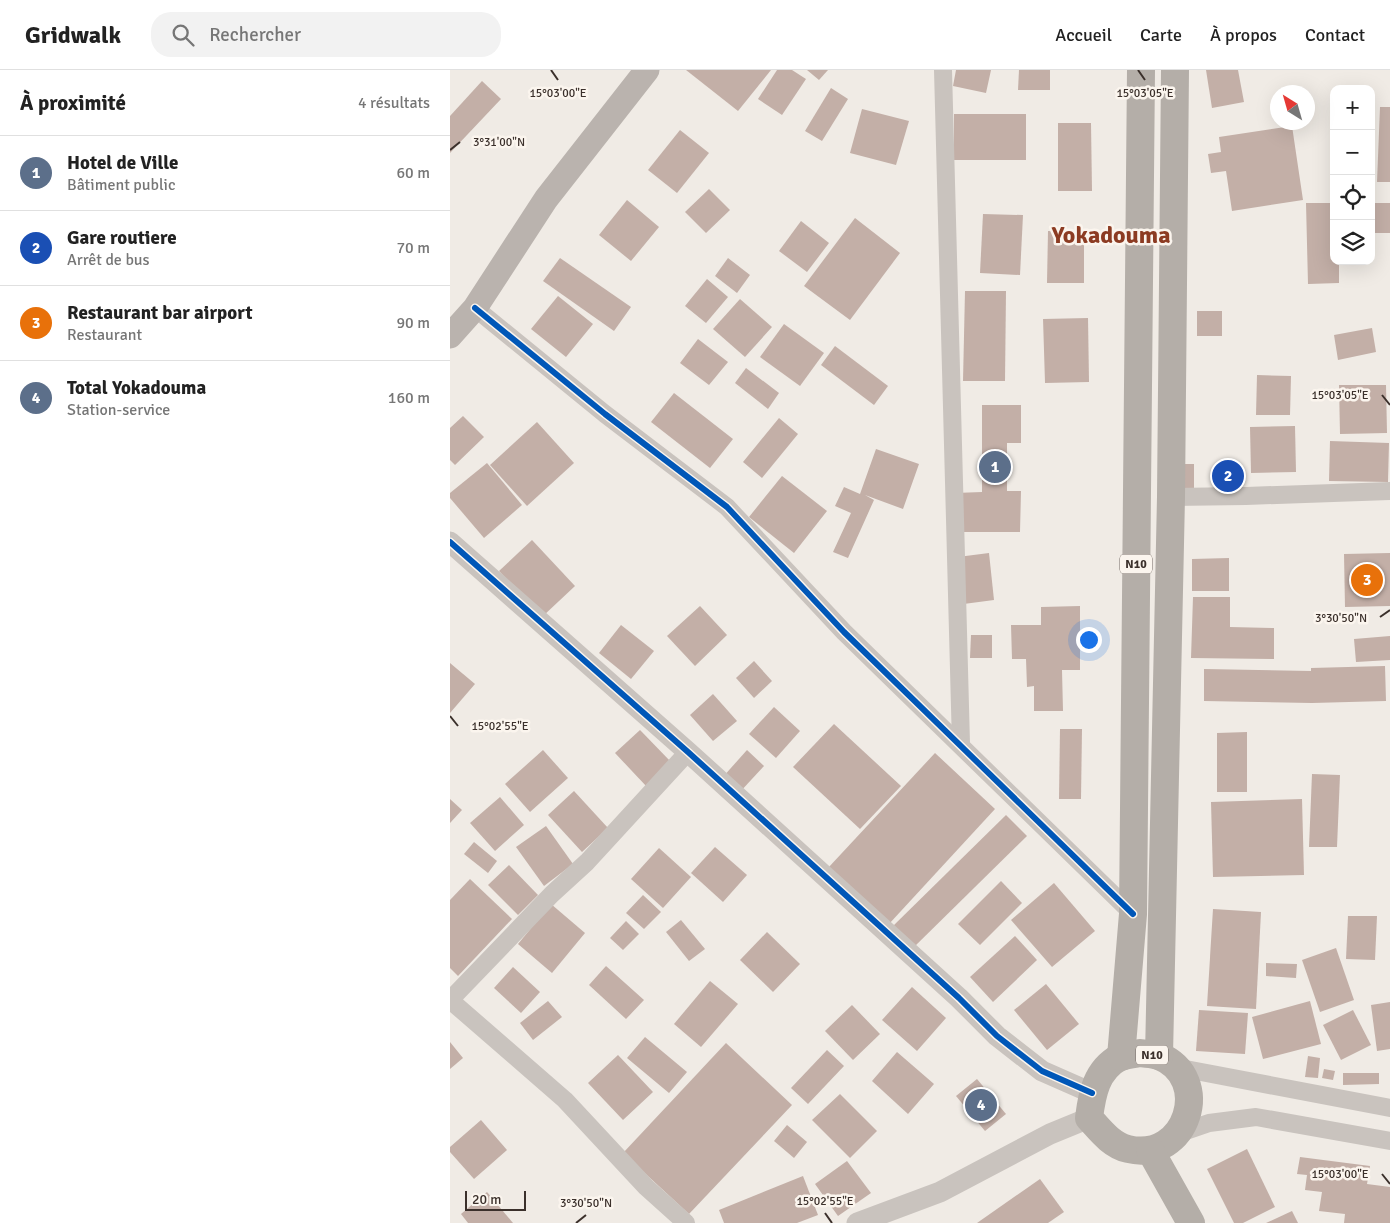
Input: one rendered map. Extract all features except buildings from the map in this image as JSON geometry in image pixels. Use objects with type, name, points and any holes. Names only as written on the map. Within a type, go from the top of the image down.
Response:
[{"type":"highway","name":"N10","points":[[1121,1057],[1134,914],[1141,70]]},
{"type":"highway","name":"N10","points":[[1167,1061],[1175,70]]},
{"type":"highway","name":"N10","points":[[1091,1106],[1102,1071],[1121,1057],[1140,1053],[1167,1061],[1185,1082],[1190,1100],[1187,1118],[1178,1134]]},
{"type":"highway","points":[[1091,1106],[1108,1138],[1128,1149],[1150,1150],[1165,1144],[1178,1134]]},
{"type":"highway","points":[[1150,1150],[1191,1223]]},
{"type":"main road","points":[[450,336],[475,308],[546,199],[647,70]]},
{"type":"street","points":[[943,70],[961,744]]},
{"type":"street","points":[[475,308],[605,414],[727,506],[844,632],[1134,914]]},
{"type":"street","points":[[1171,497],[1390,490]]},
{"type":"street","points":[[450,542],[688,752],[959,998],[997,1036],[1091,1106],[1050,1134],[940,1192],[857,1223]]},
{"type":"street","points":[[686,1223],[646,1187],[565,1100],[450,1000],[552,894],[587,862],[688,752]]},
{"type":"street","points":[[1167,1061],[1390,1108]]},
{"type":"street","points":[[1178,1134],[1209,1123],[1256,1117],[1390,1141]]},
{"type":"cycle path","points":[[475,308],[605,414],[727,507],[844,632],[1133,914]]},
{"type":"cycle path","points":[[450,542],[688,752],[959,998],[997,1036],[1042,1071],[1092,1093]]},
{"type":"place","name":"Hotel de Ville","points":[[995,467]]},
{"type":"place","name":"Gare routiere","points":[[1228,476]]},
{"type":"place","name":"Restaurant bar airport","points":[[1367,580]]},
{"type":"place","name":"Total Yokadouma","points":[[981,1105]]},
{"type":"district","name":"Yokadouma","points":[[1111,235]]}]
